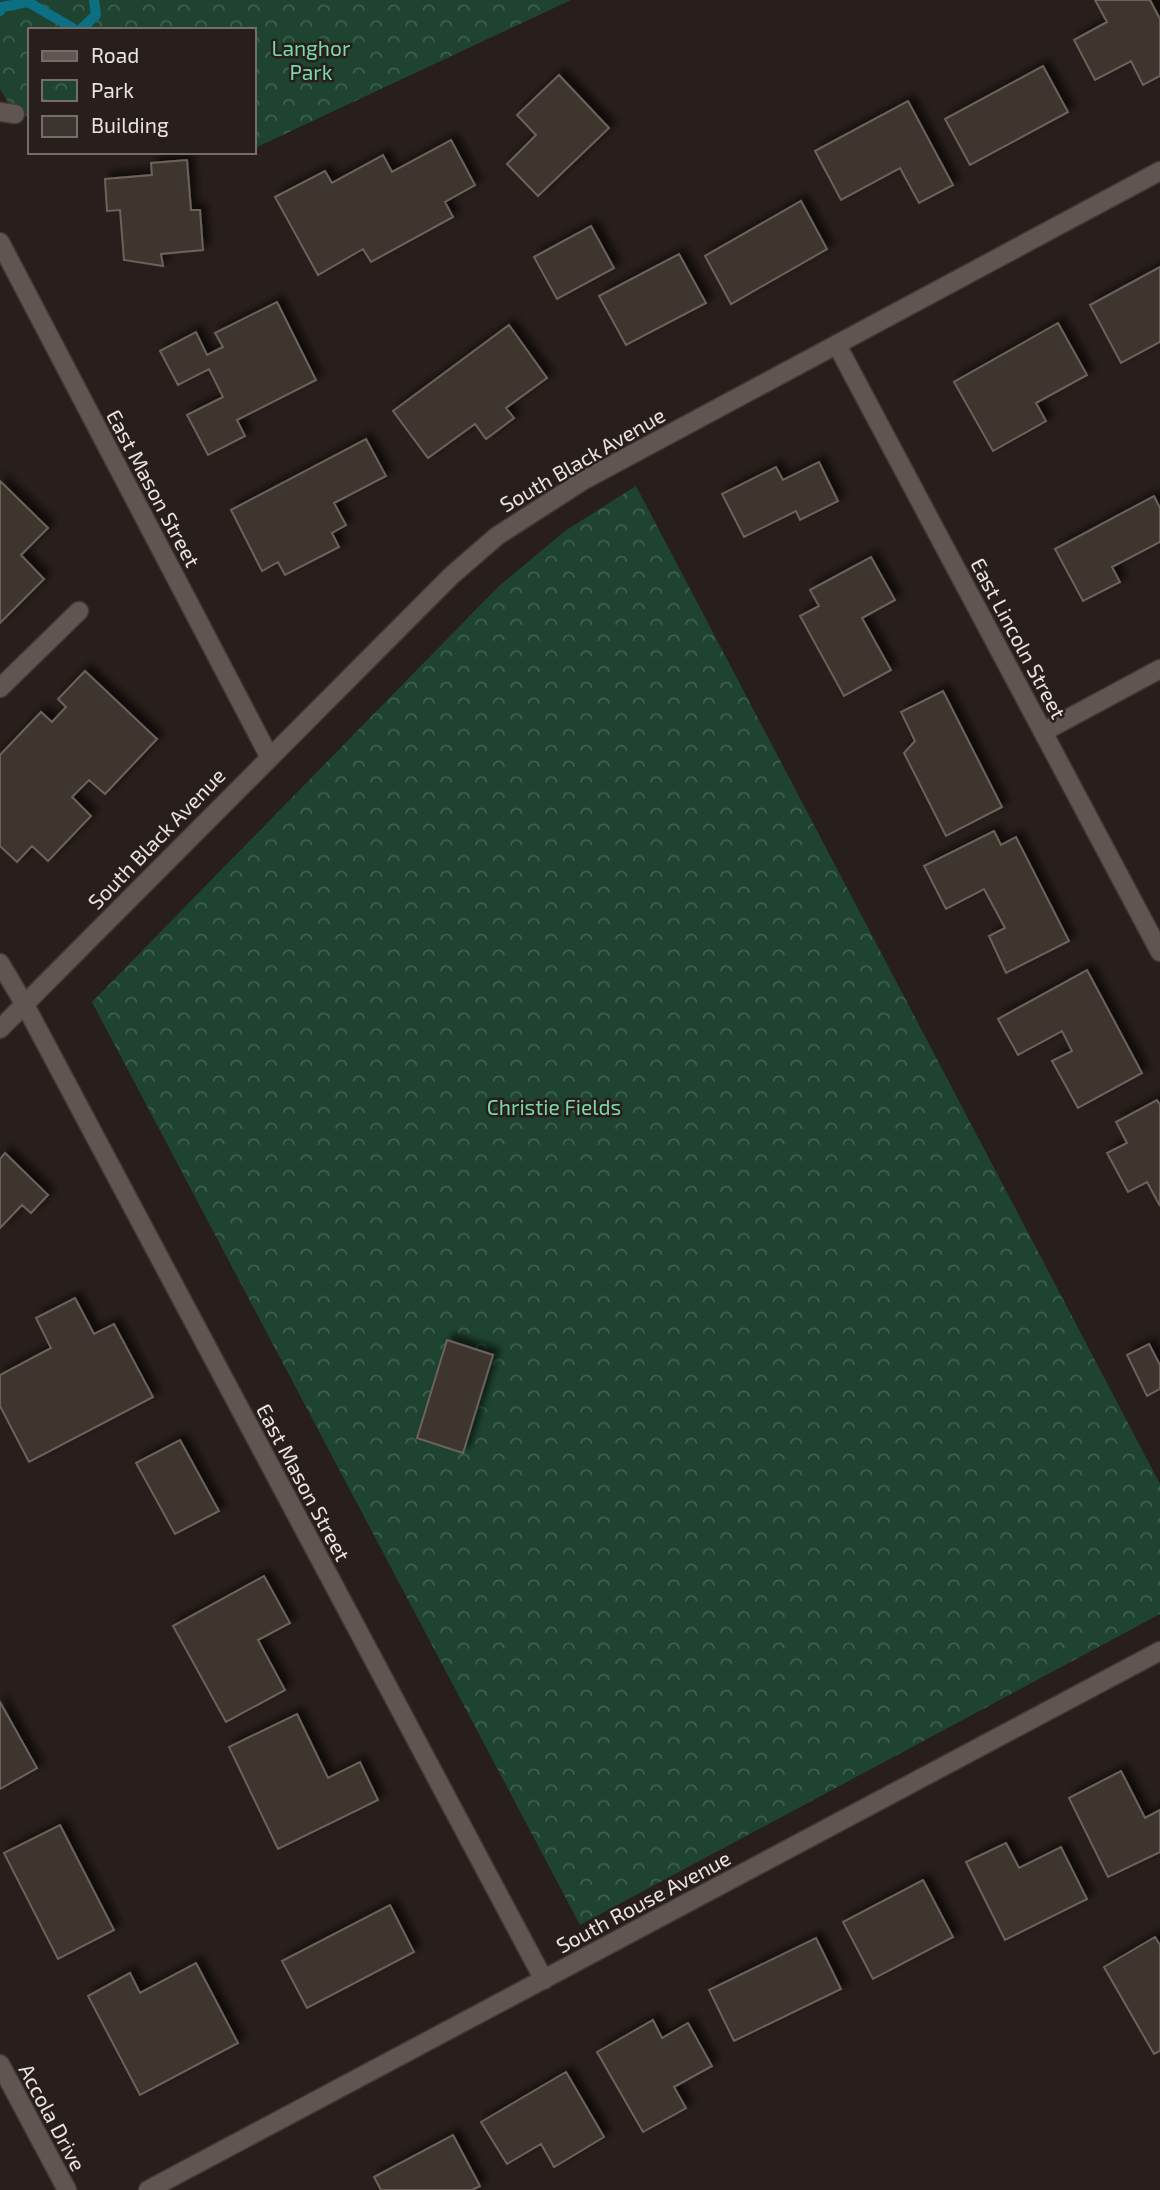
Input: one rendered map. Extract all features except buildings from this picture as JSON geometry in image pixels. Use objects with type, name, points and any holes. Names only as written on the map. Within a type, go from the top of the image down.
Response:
[{"type":"street","name":"South Black Avenue","points":[[0,1029],[269,756],[451,576],[497,536],[584,480],[1160,171]]},
{"type":"street","name":"East Mason Street","points":[[0,242],[269,756]]},
{"type":"street","name":"East Lincoln Street","points":[[837,345],[1160,952]]},
{"type":"street","points":[[0,688],[79,611]]},
{"type":"street","points":[[1043,732],[1160,669]]},
{"type":"street","name":"East Mason Street","points":[[0,963],[25,1005],[544,1980]]},
{"type":"street","name":"South Rouse Avenue","points":[[148,2190],[1160,1651]]},
{"type":"street","name":"Accola Drive","points":[[0,2064],[67,2190]]},
{"type":"green space","name":"Langhor Park","points":[[0,0],[571,0],[257,147],[256,28],[28,28],[28,116],[15,114],[0,89]]},
{"type":"green space","name":"Christie Fields","points":[[636,486],[1160,1484],[1160,1614],[580,1925],[92,1002],[499,586],[565,531]]},
{"type":"waterway","points":[[82,28],[96,15],[94,0]]},
{"type":"waterway","points":[[0,11],[2,7],[28,2],[73,28]]}]
